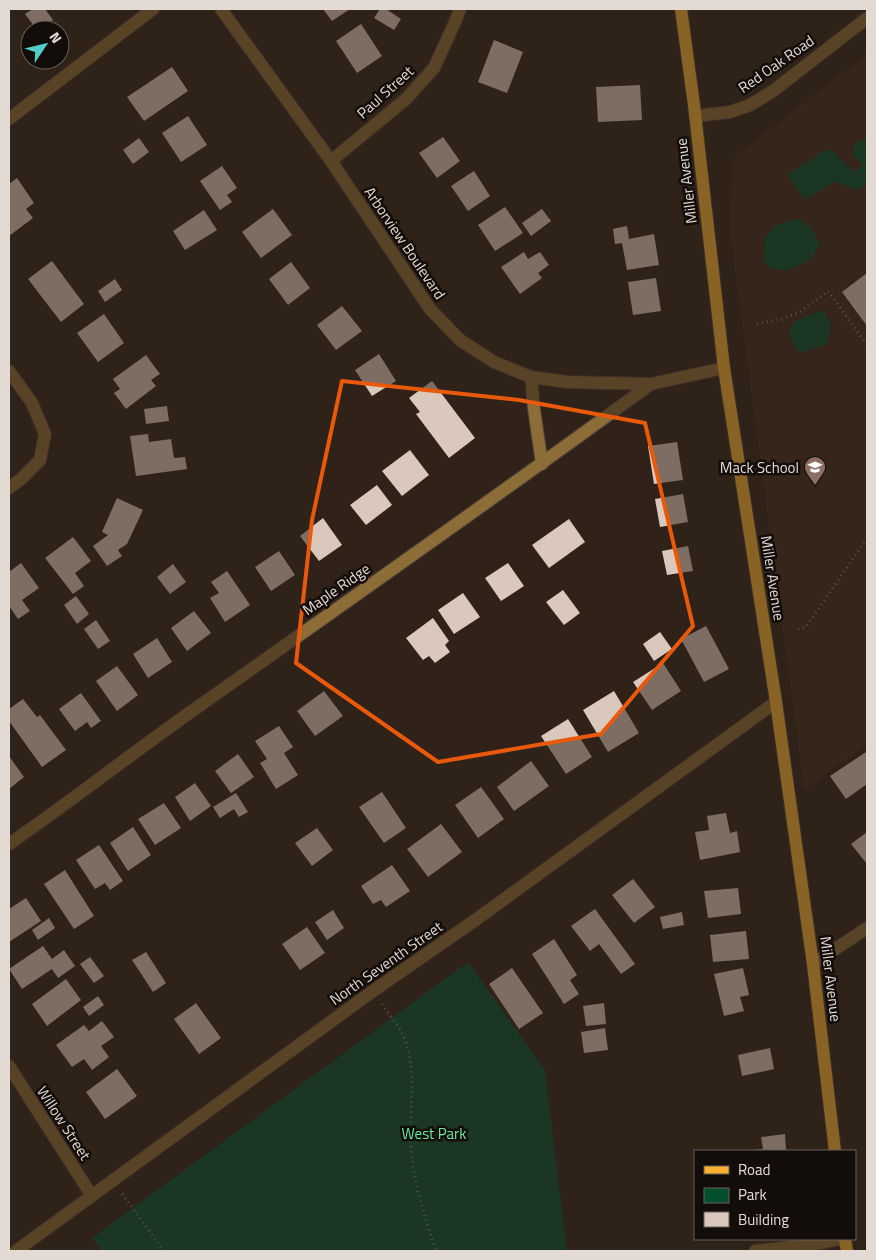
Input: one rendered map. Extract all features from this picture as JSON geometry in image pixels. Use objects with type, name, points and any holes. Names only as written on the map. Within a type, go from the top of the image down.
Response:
[{"type":"main road","name":"Miller Avenue","points":[[681,9],[724,368],[776,702],[813,964],[835,1150]]},
{"type":"street","points":[[9,119],[153,9]]},
{"type":"street","name":"Arborview Boulevard","points":[[221,9],[330,161],[430,309],[460,340],[494,362],[531,377],[567,382],[651,384],[724,368]]},
{"type":"street","name":"Paul Street","points":[[330,161],[406,99],[434,68],[456,22],[460,9]]},
{"type":"street","name":"Red Oak Road","points":[[695,116],[730,112],[750,105],[773,90],[867,18]]},
{"type":"street","points":[[9,371],[32,403],[45,434],[40,460],[9,488]]},
{"type":"street","points":[[531,377],[542,464]]},
{"type":"street","name":"Maple Ridge","points":[[9,844],[176,723],[542,464],[651,384]]},
{"type":"street","name":"North Seventh Street","points":[[16,1251],[776,702]]},
{"type":"street","points":[[813,964],[867,928]]},
{"type":"street","name":"Willow Street","points":[[9,1066],[92,1196]]},
{"type":"street","points":[[755,1251],[836,1240]]},
{"type":"path","points":[[757,324],[782,319],[800,312],[828,291],[867,345]]},
{"type":"path","points":[[798,629],[806,627],[867,538]]},
{"type":"path","points":[[374,992],[402,1034],[410,1059],[411,1146],[414,1170],[421,1204],[436,1251]]},
{"type":"path","points":[[112,1182],[164,1251]]},
{"type":"highlighted area","points":[[342,381],[519,400],[645,423],[693,626],[601,734],[438,762],[296,663],[312,520]]},
{"type":"shaded area","name":"Mack School","points":[[867,54],[867,744],[804,790],[729,227],[733,158]]},
{"type":"green space","points":[[867,138],[867,184],[857,190],[835,182],[805,200],[787,175],[826,150],[832,150],[854,172],[862,165],[852,153],[854,144]]},
{"type":"green space","points":[[798,219],[811,227],[820,244],[812,258],[787,271],[771,268],[763,261],[765,237],[776,225]]},
{"type":"green space","points":[[822,310],[831,323],[827,344],[801,353],[795,347],[789,334],[793,323]]},
{"type":"green space","name":"West Park","points":[[468,962],[545,1070],[567,1251],[102,1251],[92,1238]]},
{"type":"building","points":[[33,9],[45,9],[53,20],[30,20],[25,14]]},
{"type":"building","points":[[323,9],[350,9],[332,21]]},
{"type":"building","points":[[380,9],[386,9],[401,19],[394,30],[374,18]]},
{"type":"building","points":[[361,24],[382,56],[357,73],[336,41]]},
{"type":"building","points":[[494,40],[523,52],[507,93],[478,82]]},
{"type":"building","points":[[172,67],[188,91],[144,121],[127,97]]},
{"type":"building","points":[[640,85],[642,120],[598,122],[596,87]]},
{"type":"building","points":[[188,116],[207,145],[181,162],[162,133]]},
{"type":"building","points":[[443,137],[460,161],[437,178],[419,153]]},
{"type":"building","points":[[139,138],[149,152],[133,164],[123,150]]},
{"type":"building","points":[[222,166],[237,188],[227,195],[232,202],[220,210],[200,181]]},
{"type":"building","points":[[474,171],[490,196],[468,211],[451,186]]},
{"type":"building","points":[[17,178],[34,203],[26,209],[33,218],[9,236],[9,184]]},
{"type":"building","points":[[505,207],[523,233],[495,251],[478,225]]},
{"type":"building","points":[[273,209],[292,235],[261,258],[242,232]]},
{"type":"building","points":[[542,209],[551,221],[531,236],[522,223]]},
{"type":"building","points":[[204,210],[217,230],[185,250],[173,231]]},
{"type":"building","points":[[627,226],[629,239],[654,234],[659,265],[627,270],[622,243],[615,244],[613,229]]},
{"type":"building","points":[[524,252],[528,259],[540,252],[549,265],[538,273],[542,278],[520,294],[501,267]]},
{"type":"building","points":[[52,261],[84,304],[61,322],[28,279]]},
{"type":"building","points":[[291,262],[310,288],[288,305],[269,279]]},
{"type":"building","points":[[867,273],[867,326],[842,292]]},
{"type":"building","points":[[656,278],[661,311],[633,315],[628,282]]},
{"type":"building","points":[[115,279],[122,290],[105,302],[98,291]]},
{"type":"building","points":[[342,306],[362,331],[336,350],[317,325]]},
{"type":"building","points":[[104,314],[124,343],[98,362],[77,333]]},
{"type":"building","points":[[379,354],[396,381],[372,396],[355,370]]},
{"type":"building","points":[[146,355],[160,374],[151,380],[156,386],[126,409],[114,393],[120,389],[113,379]]},
{"type":"building","points":[[432,381],[475,438],[449,458],[416,414],[420,412],[409,398]]},
{"type":"building","points":[[167,406],[169,421],[146,424],[144,409]]},
{"type":"building","points":[[148,434],[149,442],[171,439],[174,458],[185,457],[187,469],[136,476],[130,436]]},
{"type":"building","points":[[677,442],[683,480],[654,484],[648,446]]},
{"type":"building","points":[[410,450],[429,475],[402,496],[382,471]]},
{"type":"building","points":[[377,485],[392,505],[366,525],[350,505]]},
{"type":"building","points":[[683,494],[688,522],[660,527],[655,499]]},
{"type":"building","points":[[117,498],[143,510],[127,544],[118,550],[122,556],[107,566],[93,546],[108,535],[102,532]]},
{"type":"building","points":[[323,518],[342,545],[319,561],[300,536]]},
{"type":"building","points":[[569,519],[585,542],[549,568],[532,545]]},
{"type":"building","points":[[73,537],[91,561],[75,573],[84,586],[73,594],[45,558]]},
{"type":"building","points":[[688,546],[693,571],[667,575],[662,551]]},
{"type":"building","points":[[279,551],[295,575],[271,591],[255,567]]},
{"type":"building","points":[[21,563],[39,588],[22,600],[30,611],[18,619],[9,606],[9,572]]},
{"type":"building","points":[[508,563],[524,586],[501,601],[485,578]]},
{"type":"building","points":[[173,564],[186,582],[170,594],[157,577]]},
{"type":"building","points":[[227,571],[250,605],[225,622],[210,598],[219,593],[211,582]]},
{"type":"building","points":[[563,590],[580,613],[564,625],[546,602]]},
{"type":"building","points":[[463,593],[480,617],[454,634],[438,610]]},
{"type":"building","points":[[76,596],[89,614],[77,624],[64,605]]},
{"type":"building","points":[[194,611],[211,633],[187,651],[171,628]]},
{"type":"building","points":[[433,618],[449,641],[445,645],[450,652],[435,663],[429,656],[423,660],[406,638]]},
{"type":"building","points":[[96,620],[110,641],[98,649],[84,629]]},
{"type":"building","points":[[706,626],[729,669],[704,682],[681,639]]},
{"type":"building","points":[[660,632],[672,649],[654,661],[643,644]]},
{"type":"building","points":[[157,638],[172,662],[148,678],[133,654]]},
{"type":"building","points":[[663,663],[681,691],[652,710],[633,682]]},
{"type":"building","points":[[117,666],[138,695],[117,711],[96,681]]},
{"type":"building","points":[[324,691],[343,716],[315,736],[297,711]]},
{"type":"building","points":[[614,691],[639,733],[608,752],[583,710]]},
{"type":"building","points":[[81,693],[101,721],[91,728],[87,722],[75,731],[59,709]]},
{"type":"building","points":[[23,699],[37,717],[40,715],[66,750],[42,767],[9,721],[9,709]]},
{"type":"building","points":[[568,719],[592,757],[566,774],[541,736]]},
{"type":"building","points":[[279,726],[293,747],[284,753],[298,775],[276,789],[260,763],[267,759],[255,741]]},
{"type":"building","points":[[866,752],[867,784],[846,799],[830,776]]},
{"type":"building","points":[[238,754],[254,777],[231,793],[215,771]]},
{"type":"building","points":[[9,756],[24,777],[9,789]]},
{"type":"building","points":[[531,761],[549,786],[514,811],[497,787]]},
{"type":"building","points":[[195,783],[211,806],[190,821],[175,797]]},
{"type":"building","points":[[481,787],[504,819],[478,838],[455,805]]},
{"type":"building","points":[[382,792],[406,828],[384,843],[359,807]]},
{"type":"building","points":[[236,793],[248,812],[239,817],[234,809],[220,818],[213,807]]},
{"type":"building","points":[[164,803],[181,828],[155,845],[138,819]]},
{"type":"building","points":[[726,813],[730,833],[737,831],[740,852],[700,860],[695,832],[709,830],[707,816]]},
{"type":"building","points":[[441,824],[462,852],[428,877],[407,849]]},
{"type":"building","points":[[133,827],[151,855],[128,871],[110,843]]},
{"type":"building","points":[[317,828],[333,850],[312,866],[295,843]]},
{"type":"building","points":[[867,832],[867,864],[851,844]]},
{"type":"building","points":[[99,845],[123,881],[110,890],[105,883],[95,889],[76,860]]},
{"type":"building","points":[[392,865],[410,891],[386,907],[381,900],[373,904],[361,886]]},
{"type":"building","points":[[65,870],[94,916],[74,929],[44,884]]},
{"type":"building","points":[[633,879],[655,907],[634,923],[612,895]]},
{"type":"building","points":[[738,888],[741,914],[708,918],[704,891]]},
{"type":"building","points":[[26,898],[41,921],[9,942],[9,909]]},
{"type":"building","points":[[595,909],[635,964],[621,974],[599,944],[590,951],[571,926]]},
{"type":"building","points":[[333,910],[344,928],[327,940],[315,922]]},
{"type":"building","points":[[682,912],[684,925],[663,929],[660,917]]},
{"type":"building","points":[[49,918],[55,928],[38,940],[32,930]]},
{"type":"building","points":[[307,927],[325,953],[300,970],[282,944]]},
{"type":"building","points":[[746,931],[749,959],[713,962],[710,935]]},
{"type":"building","points":[[554,939],[577,975],[570,980],[579,994],[564,1004],[532,954]]},
{"type":"building","points":[[43,946],[52,959],[64,950],[75,966],[58,978],[52,969],[22,989],[9,969]]},
{"type":"building","points":[[146,952],[166,983],[153,992],[132,960]]},
{"type":"building","points":[[90,957],[104,976],[94,983],[80,964]]},
{"type":"building","points":[[512,968],[543,1013],[519,1029],[489,984]]},
{"type":"building","points":[[743,968],[749,995],[740,997],[744,1011],[724,1016],[714,974]]},
{"type":"building","points":[[66,979],[81,1000],[47,1026],[32,1004]]},
{"type":"building","points":[[98,996],[104,1005],[89,1016],[83,1007]]},
{"type":"building","points":[[196,1003],[221,1038],[199,1054],[174,1019]]},
{"type":"building","points":[[604,1003],[606,1024],[586,1026],[583,1006]]},
{"type":"building","points":[[102,1021],[114,1037],[101,1046],[109,1057],[92,1070],[84,1059],[72,1067],[56,1045],[84,1025],[89,1031]]},
{"type":"building","points":[[605,1028],[608,1050],[584,1053],[581,1032]]},
{"type":"building","points":[[770,1048],[774,1069],[742,1076],[738,1055]]},
{"type":"building","points":[[117,1069],[137,1096],[105,1119],[86,1092]]},
{"type":"building","points":[[785,1134],[786,1150],[752,1150],[763,1149],[761,1137]]},
{"type":"place","name":"Mack School","points":[[815,486]]}]
